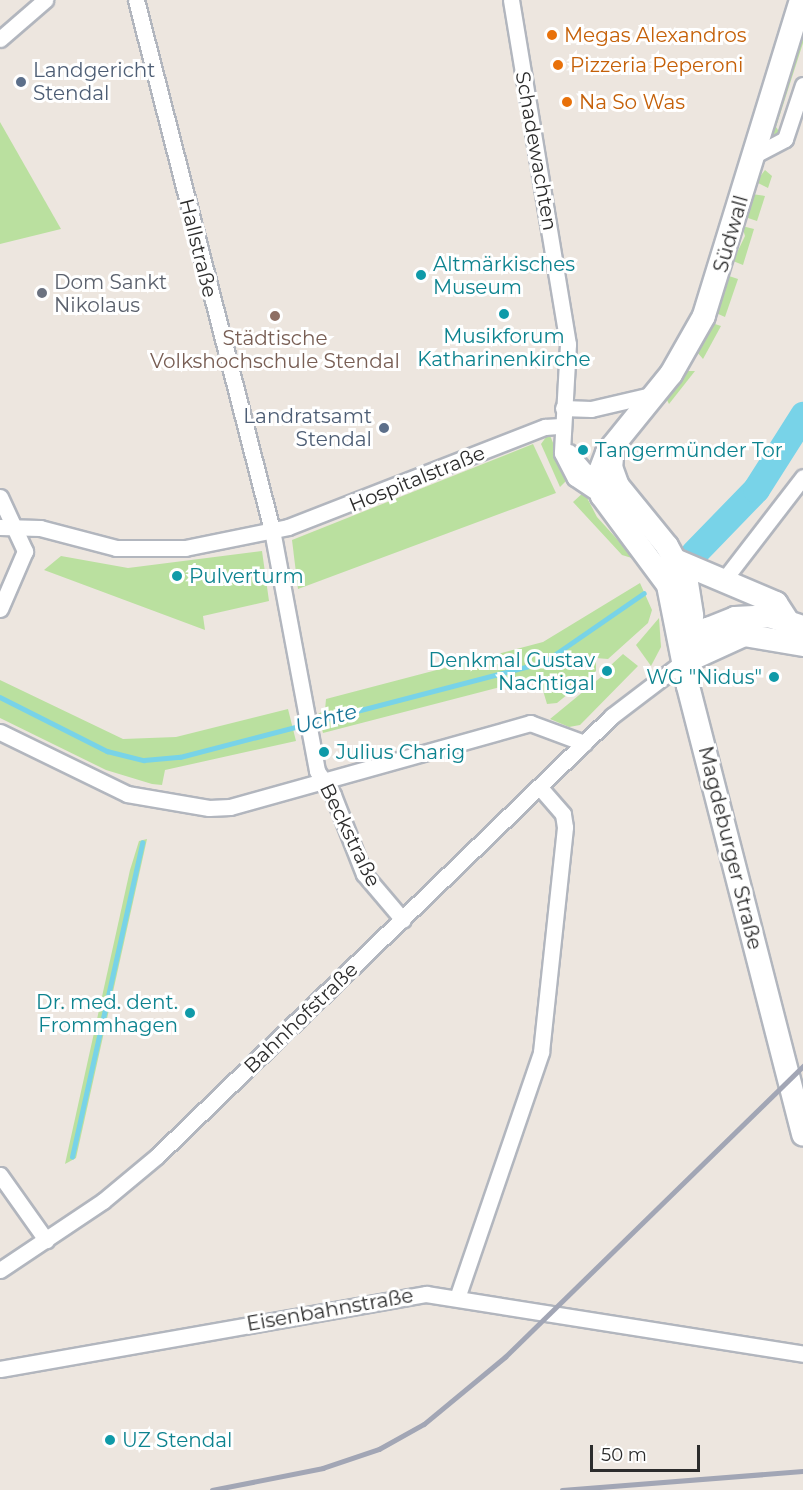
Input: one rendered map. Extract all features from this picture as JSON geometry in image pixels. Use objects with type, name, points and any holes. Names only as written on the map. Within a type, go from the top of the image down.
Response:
[{"type":"main road","name":"Südwall","points":[[606,486],[614,444],[657,393],[704,316],[801,0]]},
{"type":"main road","points":[[606,486],[677,561],[776,603],[787,628],[803,645]]},
{"type":"main road","points":[[606,486],[664,574],[683,662]]},
{"type":"main road","name":"Magdeburger Straße","points":[[677,561],[691,600],[683,662],[803,1135]]},
{"type":"main road","points":[[683,662],[701,635],[723,621],[754,615],[787,628]]},
{"type":"street","points":[[0,39],[45,0]]},
{"type":"street","name":"Hallstraße","points":[[136,0],[272,530]]},
{"type":"street","name":"Schadewachten","points":[[511,0],[568,344],[561,426],[572,458],[606,486]]},
{"type":"street","points":[[755,155],[785,139],[803,85]]},
{"type":"street","points":[[563,408],[601,407],[657,393]]},
{"type":"street","name":"Hospitalstraße","points":[[0,527],[40,528],[138,551],[185,548],[272,530],[395,488],[545,427],[561,426]]},
{"type":"street","points":[[723,581],[803,477]]},
{"type":"street","points":[[0,497],[17,528],[25,556],[0,609]]},
{"type":"street","name":"Beckstraße","points":[[272,530],[303,705],[323,781],[364,874],[403,920]]},
{"type":"street","name":"Bahnhofstraße","points":[[0,1270],[46,1240],[157,1156],[584,743],[650,683],[683,662]]},
{"type":"street","points":[[0,732],[109,787],[163,804],[231,807],[530,723],[584,743]]},
{"type":"street","points":[[457,1298],[539,1062],[565,827],[559,808],[540,788]]},
{"type":"street","points":[[0,1174],[46,1240]]},
{"type":"street","name":"Eisenbahnstraße","points":[[0,1370],[406,1296],[457,1298],[803,1354]]},
{"type":"green space","points":[[803,26],[803,43],[776,127],[782,136],[770,140]]},
{"type":"green space","points":[[0,122],[61,229],[0,244]]},
{"type":"green space","points":[[765,170],[772,176],[768,188],[756,182]]},
{"type":"green space","points":[[752,194],[765,196],[757,221],[745,217]]},
{"type":"green space","points":[[742,226],[754,229],[743,265],[733,261],[745,236]]},
{"type":"green space","points":[[729,276],[738,279],[725,317],[716,313]]},
{"type":"green space","points":[[712,323],[721,326],[703,359],[697,352]]},
{"type":"green space","points":[[686,371],[695,371],[669,404],[666,398]]},
{"type":"green space","points":[[549,433],[568,479],[560,487],[541,444]]},
{"type":"green space","points":[[533,444],[556,493],[298,589],[292,540]]},
{"type":"green space","points":[[584,492],[597,517],[635,559],[622,555],[573,502]]},
{"type":"green space","points":[[262,551],[269,601],[203,616],[205,630],[44,570],[61,556],[128,568]]},
{"type":"green space","points":[[640,583],[652,610],[648,623],[608,659],[596,658],[596,671],[557,703],[547,704],[539,677],[323,733],[318,714],[325,710],[326,699],[543,642]]},
{"type":"green space","points":[[659,618],[661,647],[651,666],[636,645]]},
{"type":"green space","points":[[623,654],[638,666],[580,725],[569,727],[550,719],[601,677],[610,675],[611,665]]},
{"type":"green space","points":[[0,680],[123,739],[176,737],[288,709],[296,741],[165,770],[162,785],[152,784],[106,770],[0,718]]},
{"type":"green space","points":[[147,839],[76,1158],[65,1164],[130,870],[139,841]]},
{"type":"waterway","name":"Uchte","points":[[694,553],[756,489],[803,415]]},
{"type":"waterway","name":"Uchte","points":[[0,697],[107,751],[144,760],[180,757],[544,662],[644,593]]},
{"type":"waterway","points":[[72,1157],[142,843]]},
{"type":"railway","points":[[212,1490],[323,1468],[379,1449],[424,1424],[505,1357],[803,1066]]},
{"type":"railway","points":[[562,1490],[803,1471]]},
{"type":"place","name":"Megas Alexandros","points":[[552,35]]},
{"type":"place","name":"Pizzeria Peperoni","points":[[558,65]]},
{"type":"place","name":"Landgericht Stendal","points":[[21,82]]},
{"type":"place","name":"Na So Was","points":[[567,102]]},
{"type":"place","name":"Altmärkisches Museum","points":[[421,275]]},
{"type":"place","name":"Dom Sankt Nikolaus","points":[[42,293]]},
{"type":"place","name":"Musikforum Katharinenkirche","points":[[504,314]]},
{"type":"place","name":"Städtische Volkshochschule Stendal","points":[[275,316]]},
{"type":"place","name":"Landratsamt Stendal","points":[[384,428]]},
{"type":"place","name":"Tangermünder Tor","points":[[583,450]]},
{"type":"place","name":"Pulverturm","points":[[177,576]]},
{"type":"place","name":"Denkmal Gustav Nachtigal","points":[[607,671]]},
{"type":"place","name":"WG \"Nidus\"","points":[[774,677]]},
{"type":"place","name":"Julius Charig","points":[[324,752]]},
{"type":"place","name":"Dr. med. dent. Frommhagen","points":[[190,1013]]},
{"type":"place","name":"UZ Stendal","points":[[110,1440]]}]
